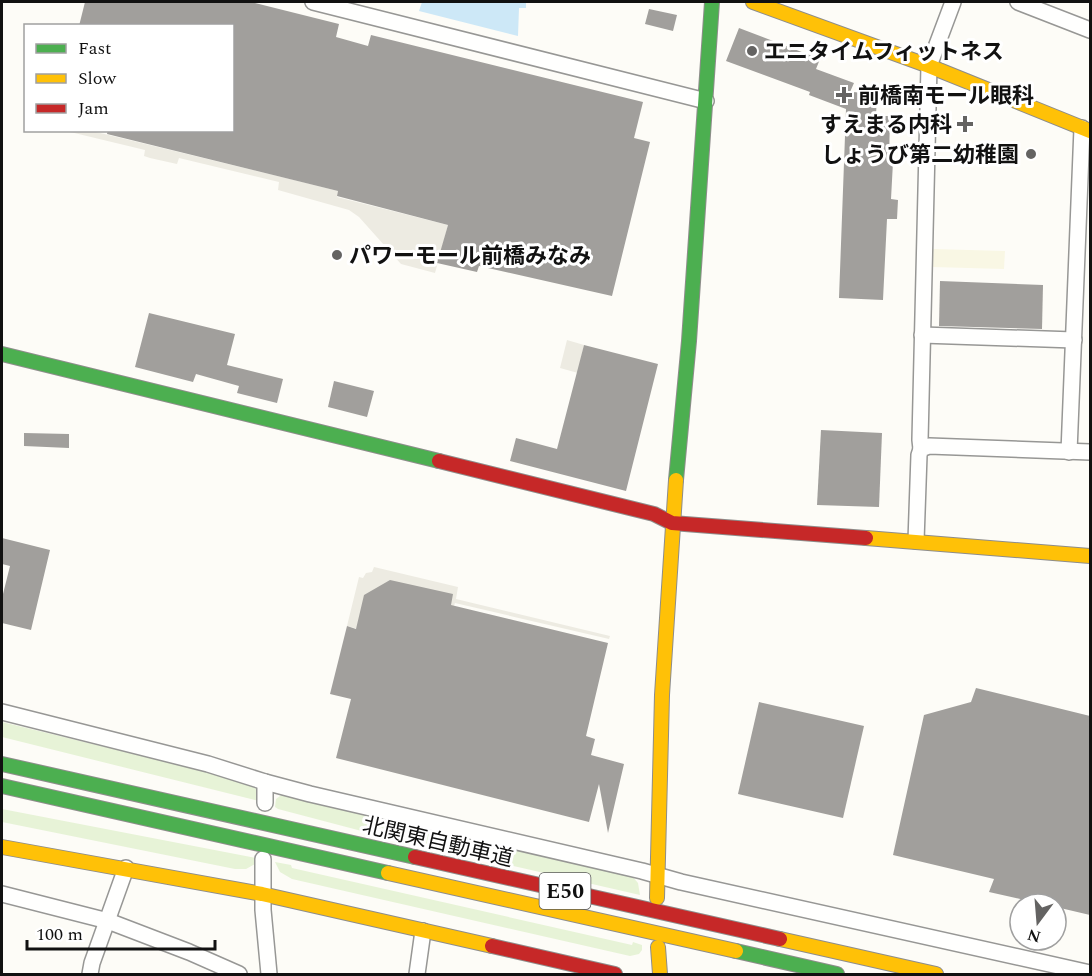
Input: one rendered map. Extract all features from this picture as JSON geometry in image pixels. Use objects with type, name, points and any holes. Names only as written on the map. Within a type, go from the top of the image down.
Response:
[{"type":"main road","points":[[657,898],[656,877],[661,811],[662,695],[672,523],[689,342],[712,2]]},
{"type":"main road","points":[[753,2],[929,66],[1086,129]]},
{"type":"main road","points":[[2,354],[654,514],[672,523],[1090,556]]},
{"type":"main road","points":[[2,750],[195,808]]},
{"type":"main road","name":"北関東自動車道","points":[[2,764],[936,975]]},
{"type":"main road","name":"北関東自動車道","points":[[2,786],[837,975]]},
{"type":"main road","points":[[2,798],[213,833]]},
{"type":"main road","points":[[2,847],[262,894],[615,975]]},
{"type":"main road","points":[[658,947],[660,975]]},
{"type":"street","points":[[313,2],[706,100]]},
{"type":"street","points":[[916,541],[921,449],[929,66],[953,2]]},
{"type":"street","points":[[1018,2],[1043,6],[1090,30]]},
{"type":"street","points":[[1069,452],[1074,340],[1085,224],[1086,129]]},
{"type":"street","points":[[922,334],[1074,340]]},
{"type":"street","points":[[921,449],[929,446],[1090,452]]},
{"type":"street","points":[[2,712],[208,764],[265,782],[642,871],[656,877],[1052,970],[1090,973]]},
{"type":"street","points":[[265,782],[265,803]]},
{"type":"street","points":[[263,859],[262,894],[269,975]]},
{"type":"street","points":[[90,975],[92,963],[126,868]]},
{"type":"street","points":[[2,894],[108,921],[189,952],[239,975]]},
{"type":"street","points":[[417,975],[423,931]]},
{"type":"shaded area","points":[[70,132],[96,132],[298,181],[338,191],[337,197],[448,225],[435,273],[401,264],[359,217],[349,210],[278,190],[279,182],[179,158],[177,164],[150,158],[144,156],[145,150]]},
{"type":"shaded area","points":[[933,249],[1005,251],[1004,269],[932,267]]},
{"type":"shaded area","points":[[567,340],[584,345],[578,373],[560,368]]},
{"type":"shaded area","points":[[374,567],[458,587],[456,599],[610,636],[609,639],[455,603],[454,606],[365,631],[347,626],[359,577],[363,578],[366,573],[372,572]]},
{"type":"green space","points":[[2,722],[208,772],[253,786],[257,790],[259,801],[2,737]]},
{"type":"green space","points":[[284,793],[632,876],[638,883],[640,895],[373,834],[278,809],[275,807],[276,799]]},
{"type":"green space","points":[[2,809],[256,858],[255,864],[246,869],[235,869],[2,822]]},
{"type":"green space","points":[[275,862],[291,865],[292,868],[632,945],[633,942],[642,945],[642,950],[639,954],[630,956],[292,879],[280,872]]},
{"type":"water","points":[[422,2],[526,2],[526,8],[519,8],[518,36],[419,11]]},
{"type":"building","points":[[85,2],[251,2],[339,24],[336,37],[368,46],[371,35],[643,102],[634,138],[650,142],[612,296],[479,266],[477,272],[437,263],[448,225],[337,196],[338,191],[107,134],[108,132],[234,132],[234,24],[80,24]]},
{"type":"building","points":[[649,9],[677,15],[673,31],[645,24]]},
{"type":"building","points":[[739,28],[820,59],[816,69],[854,83],[850,92],[877,93],[876,116],[890,116],[889,162],[893,162],[891,199],[898,200],[897,219],[887,219],[883,300],[839,298],[846,109],[809,95],[810,92],[726,61]]},
{"type":"building","points":[[940,281],[1043,285],[1042,329],[939,326]]},
{"type":"building","points":[[149,313],[235,334],[227,365],[283,379],[277,403],[237,393],[239,386],[196,374],[193,382],[135,367]]},
{"type":"building","points":[[584,345],[658,364],[626,491],[510,461],[516,438],[557,449]]},
{"type":"building","points":[[334,381],[374,391],[367,417],[328,407]]},
{"type":"building","points":[[821,430],[882,433],[879,507],[817,505]]},
{"type":"building","points":[[24,433],[69,434],[69,448],[24,446]]},
{"type":"building","points":[[2,538],[50,550],[31,630],[2,623],[2,594],[10,566],[2,564]]},
{"type":"building","points":[[390,580],[453,594],[451,605],[608,643],[586,736],[595,739],[591,755],[624,764],[608,833],[599,784],[589,822],[336,758],[351,699],[330,694],[347,626],[356,629],[364,595]]},
{"type":"building","points":[[976,688],[1090,716],[1090,915],[1068,910],[1068,892],[1008,892],[1008,896],[989,892],[994,879],[893,855],[924,715],[971,702]]},
{"type":"building","points":[[759,702],[864,726],[843,818],[738,794]]},
{"type":"traffic: fast","points":[[676,480],[689,341],[712,2]]},
{"type":"traffic: fast","points":[[2,354],[439,461]]},
{"type":"traffic: fast","points":[[2,764],[415,857]]},
{"type":"traffic: fast","points":[[2,786],[388,873]]},
{"type":"traffic: fast","points":[[736,951],[837,974]]},
{"type":"traffic: slow","points":[[753,2],[929,66],[1090,131]]},
{"type":"traffic: slow","points":[[657,898],[662,695],[676,480]]},
{"type":"traffic: slow","points":[[866,538],[1090,556]]},
{"type":"traffic: slow","points":[[2,847],[262,894],[492,946]]},
{"type":"traffic: slow","points":[[388,873],[736,951]]},
{"type":"traffic: slow","points":[[780,939],[936,974]]},
{"type":"traffic: slow","points":[[658,947],[660,974]]},
{"type":"traffic: jam","points":[[439,461],[654,514],[672,523],[866,538]]},
{"type":"traffic: jam","points":[[415,857],[780,939]]},
{"type":"traffic: jam","points":[[492,946],[615,974]]},
{"type":"place","name":"エニタイムフィットネス","points":[[752,51]]},
{"type":"place","name":"前橋南モール眼科","points":[[844,95]]},
{"type":"place","name":"すえまる内科","points":[[965,124]]},
{"type":"place","name":"しょうび第二幼稚園","points":[[1031,154]]},
{"type":"place","name":"パワーモール前橋みなみ","points":[[337,255]]}]
